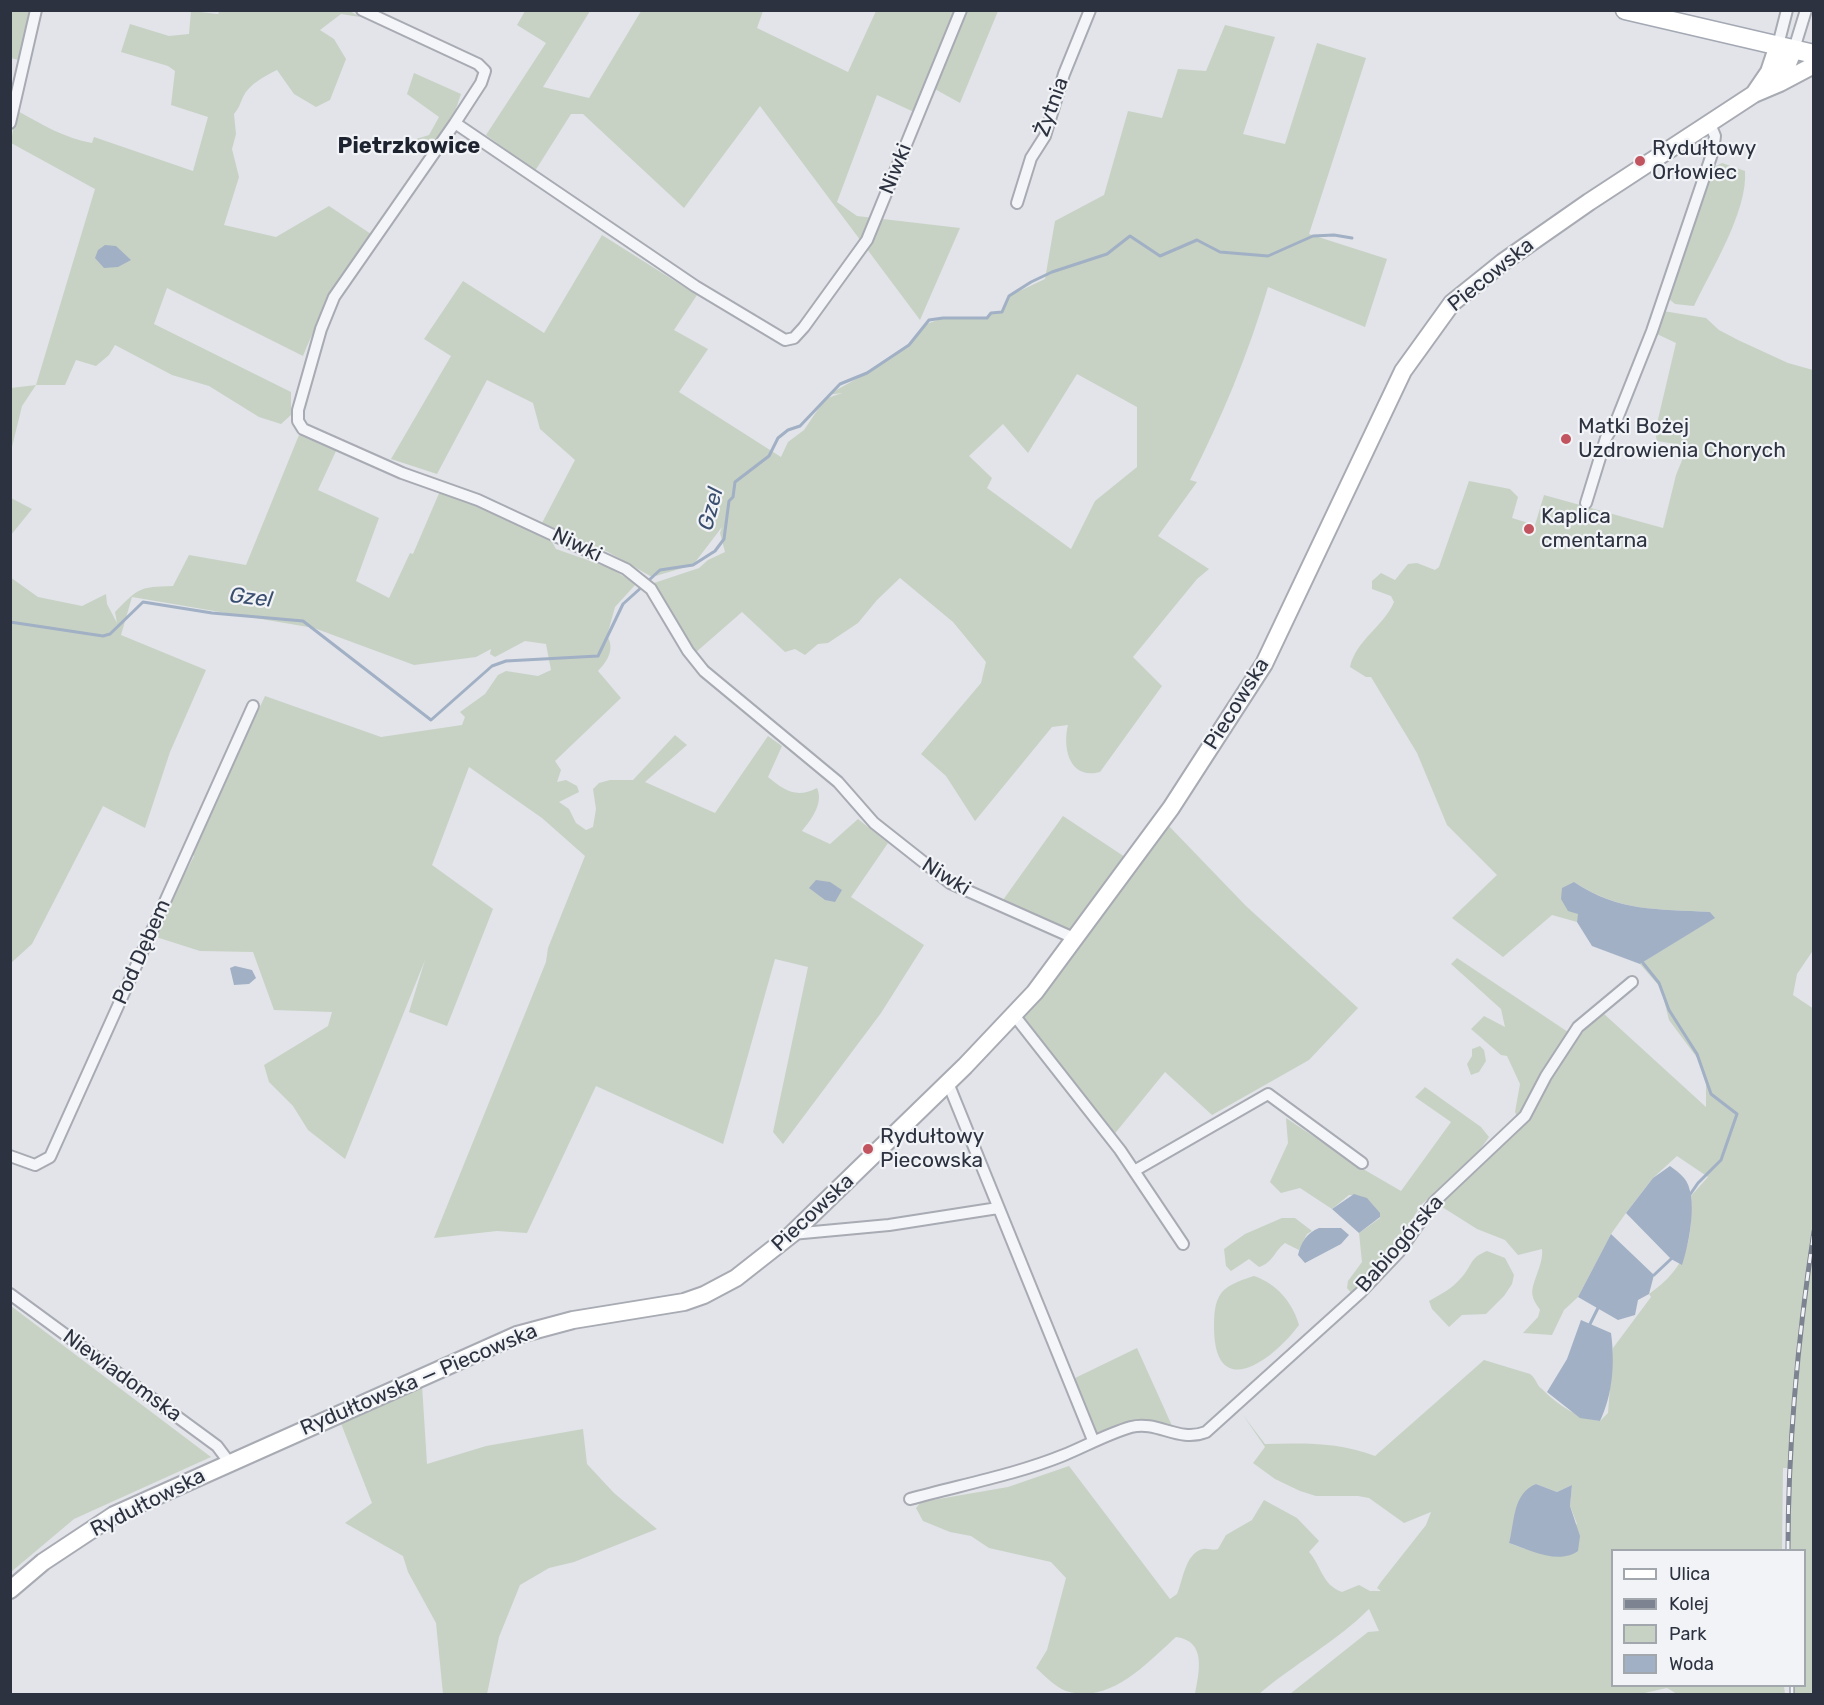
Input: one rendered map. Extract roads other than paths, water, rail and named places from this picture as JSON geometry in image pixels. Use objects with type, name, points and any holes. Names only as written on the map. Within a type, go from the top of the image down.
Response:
[{"type":"main road","points":[[1625,10],[1814,54]]},
{"type":"street","points":[[10,123],[36,10]]},
{"type":"street","name":"Niwki","points":[[362,10],[478,64],[485,71],[481,83],[334,297],[311,362],[298,421],[303,429],[402,473],[524,519],[626,569],[651,589],[688,651],[704,671],[838,782],[874,822],[912,855],[950,883],[1076,939]]},
{"type":"street","name":"Niwki","points":[[454,123],[695,286],[785,340],[794,338],[867,240],[962,10]]},
{"type":"street","name":"Żytnia","points":[[1017,203],[1030,158],[1045,136],[1064,74],[1090,10]]},
{"type":"street","points":[[1780,83],[1786,47],[1787,10]]},
{"type":"street","points":[[1786,47],[1806,10]]},
{"type":"street","name":"Piecowska","points":[[1754,94],[1786,47]]},
{"type":"street","name":"Piecowska","points":[[684,1302],[705,1295],[736,1278],[792,1234],[948,1083],[1014,1015],[1076,939],[1170,808],[1264,664],[1403,371],[1452,303],[1503,262],[1589,202],[1754,94],[1814,65]]},
{"type":"street","points":[[1586,502],[1606,438],[1617,419],[1652,331],[1713,151],[1715,136],[1710,124]]},
{"type":"street","name":"Pod Dębem","points":[[10,1156],[35,1165],[50,1157],[253,706]]},
{"type":"street","name":"Babiogórska","points":[[910,1499],[1063,1455],[1093,1440],[1133,1426],[1147,1426],[1192,1437],[1206,1432],[1361,1292],[1399,1252],[1434,1202],[1525,1116],[1546,1076],[1578,1027],[1632,982]]},
{"type":"street","points":[[1014,1015],[1134,1171],[1184,1244]]},
{"type":"street","points":[[948,1083],[1093,1440]]},
{"type":"street","points":[[1134,1171],[1268,1094],[1362,1163]]},
{"type":"street","points":[[792,1234],[889,1225],[999,1208]]},
{"type":"street","name":"Niewiadomska","points":[[10,1294],[217,1446],[229,1462]]},
{"type":"street","name":"Rydułtowska — Piecowska","points":[[229,1462],[527,1331],[573,1320],[684,1302]]},
{"type":"street","name":"Rydułtowska","points":[[10,1590],[43,1562],[114,1515],[229,1462]]},
{"type":"water","points":[[105,245],[116,246],[131,260],[118,267],[104,268],[95,258],[98,250]]},
{"type":"water","points":[[816,880],[830,882],[842,890],[835,902],[825,900],[809,888]]},
{"type":"water","points":[[1574,882],[1591,892],[1623,904],[1656,909],[1710,912],[1715,918],[1640,964],[1592,946],[1577,922],[1578,914],[1568,911],[1561,899],[1562,888]]},
{"type":"water","points":[[235,966],[252,970],[256,978],[249,984],[234,985],[230,968]]},
{"type":"water","points":[[1670,1166],[1684,1178],[1691,1196],[1690,1233],[1682,1265],[1671,1259],[1626,1213],[1653,1178]]},
{"type":"water","points":[[1354,1194],[1367,1198],[1380,1213],[1380,1217],[1359,1233],[1332,1209]]},
{"type":"water","points":[[1319,1228],[1341,1228],[1349,1235],[1341,1244],[1305,1263],[1298,1255],[1301,1246],[1308,1235]]},
{"type":"water","points":[[1611,1234],[1654,1275],[1649,1294],[1638,1300],[1635,1315],[1618,1320],[1578,1297]]},
{"type":"water","points":[[1581,1320],[1611,1333],[1612,1378],[1608,1400],[1600,1421],[1580,1418],[1547,1392],[1567,1359]]},
{"type":"water","points":[[1536,1484],[1557,1492],[1572,1485],[1570,1506],[1580,1536],[1578,1551],[1562,1557],[1544,1555],[1509,1543],[1518,1502],[1522,1494]]},
{"type":"waterway","name":"Gzel","points":[[648,581],[660,570],[693,565],[715,551],[724,539],[729,501],[733,497],[735,482],[769,456],[778,438],[788,430],[800,426],[840,384],[867,373],[909,345],[929,320],[987,318],[991,313],[1002,312],[1009,296],[1031,282],[1052,272],[1107,254],[1130,236],[1160,256],[1197,240],[1220,252],[1268,256],[1313,236],[1334,235],[1352,238]]},
{"type":"waterway","name":"Gzel","points":[[10,622],[103,636],[110,634],[143,602],[212,613],[303,621],[431,720],[492,666],[506,661],[598,656],[623,604],[643,586]]},
{"type":"waterway","points":[[1643,963],[1659,983],[1669,1010],[1697,1054],[1711,1094],[1737,1114],[1721,1160],[1698,1183],[1689,1196]]},
{"type":"waterway","points":[[1654,1275],[1671,1259]]},
{"type":"waterway","points":[[1590,1324],[1598,1308]]},
{"type":"railway","points":[[1788,1549],[1795,1390],[1814,1231]]},
{"type":"railway","points":[[1792,1687],[1792,1694]]},
{"type":"place","name":"Rydułtowy Orłowiec","points":[[1640,161]]},
{"type":"place","name":"Matki Bożej Uzdrowienia Chorych","points":[[1566,439]]},
{"type":"place","name":"Kaplica cmentarna","points":[[1529,529]]},
{"type":"place","name":"Rydułtowy Piecowska","points":[[868,1149]]},
{"type":"district","name":"Pietrzkowice","points":[[409,147]]}]
